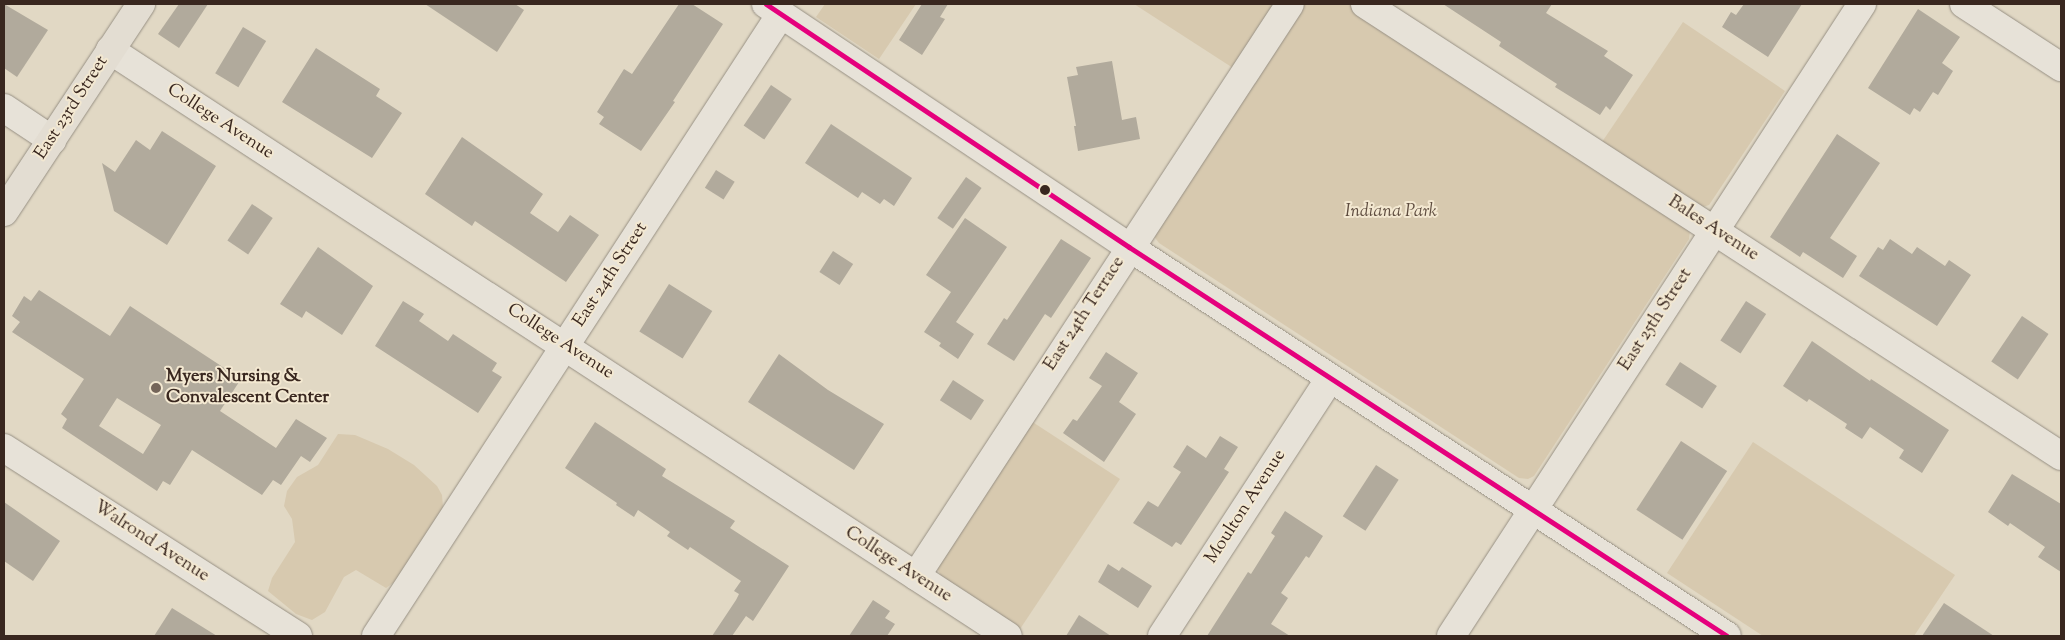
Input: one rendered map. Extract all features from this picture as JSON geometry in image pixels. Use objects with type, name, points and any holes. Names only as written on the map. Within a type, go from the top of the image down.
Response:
[{"type":"main road","name":"East 23rd Street","points":[[4,212],[141,4]]},
{"type":"street","name":"East 24th Terrace","points":[[916,576],[1129,247],[1290,4]]},
{"type":"street","name":"Bales Avenue","points":[[1365,4],[2061,456]]},
{"type":"street","name":"East 25th Street","points":[[1450,636],[1862,4]]},
{"type":"street","points":[[1964,4],[2061,67]]},
{"type":"street","points":[[774,9],[1129,247],[1727,636]]},
{"type":"street","name":"East 24th Street","points":[[376,636],[565,345],[774,9]]},
{"type":"street","name":"College Avenue","points":[[110,50],[565,345],[819,514],[916,576],[979,628],[1008,636]]},
{"type":"street","points":[[4,108],[52,140]]},
{"type":"street","name":"Moulton Avenue","points":[[1162,636],[1330,378]]},
{"type":"street","name":"Walrond Avenue","points":[[4,448],[298,636]]},
{"type":"green space","points":[[825,4],[916,4],[879,59],[816,17]]},
{"type":"green space","points":[[1134,4],[1275,4],[1233,68]]},
{"type":"green space","name":"Indiana Park","points":[[1303,4],[1350,4],[1687,225],[1690,230],[1689,239],[1534,476],[1528,479],[1519,478],[1159,243],[1153,235]]},
{"type":"green space","points":[[1683,22],[1785,91],[1709,205],[1703,207],[1698,206],[1602,142]]},
{"type":"green space","points":[[1031,421],[1120,479],[1020,629],[942,578],[938,570],[938,562]]},
{"type":"green space","points":[[338,434],[355,435],[388,449],[414,465],[437,486],[442,495],[443,507],[437,524],[407,573],[386,588],[356,570],[344,577],[325,612],[312,620],[296,614],[268,591],[272,578],[295,542],[292,519],[284,506],[287,491],[297,477],[318,465]]},
{"type":"green space","points":[[1753,442],[1955,575],[1914,636],[1763,636],[1667,573]]},
{"type":"building","points":[[4,4],[48,30],[17,77],[4,68]]},
{"type":"building","points":[[179,4],[208,4],[179,48],[158,34]]},
{"type":"building","points":[[425,4],[515,4],[524,10],[497,52]]},
{"type":"building","points":[[679,4],[692,4],[723,24],[673,101],[675,102],[641,151],[599,124],[604,117],[597,112],[624,69],[632,74]]},
{"type":"building","points":[[922,4],[948,4],[940,17],[945,19],[922,55],[899,40]]},
{"type":"building","points":[[1443,4],[1552,4],[1546,13],[1608,51],[1604,56],[1633,75],[1610,110],[1606,106],[1600,115],[1555,87],[1557,84],[1499,46],[1501,42]]},
{"type":"building","points":[[1744,4],[1802,4],[1768,57],[1722,27],[1731,12],[1736,15]]},
{"type":"building","points":[[1918,9],[1960,37],[1942,63],[1953,71],[1938,95],[1933,92],[1920,112],[1914,108],[1910,115],[1868,88]]},
{"type":"building","points":[[243,27],[266,41],[238,87],[215,73]]},
{"type":"building","points":[[316,48],[380,89],[376,96],[402,113],[372,158],[282,102]]},
{"type":"building","points":[[1112,61],[1122,120],[1136,117],[1140,139],[1078,151],[1074,126],[1076,126],[1067,77],[1078,75],[1076,67]]},
{"type":"building","points":[[771,85],[792,99],[764,140],[744,126]]},
{"type":"building","points":[[831,124],[912,178],[894,206],[884,199],[880,204],[862,192],[858,198],[805,163]]},
{"type":"building","points":[[162,131],[216,166],[167,245],[114,211],[102,163],[115,172],[136,140],[150,150]]},
{"type":"building","points":[[1837,134],[1880,163],[1830,238],[1857,256],[1843,278],[1803,252],[1800,257],[1770,237]]},
{"type":"building","points":[[462,137],[543,194],[530,213],[558,232],[570,215],[599,235],[566,282],[475,221],[472,226],[425,194]]},
{"type":"building","points":[[716,170],[735,182],[724,199],[705,188]]},
{"type":"building","points":[[966,177],[982,188],[953,229],[937,218]]},
{"type":"building","points":[[252,204],[273,218],[248,254],[227,240]]},
{"type":"building","points":[[965,218],[1007,247],[956,322],[974,334],[958,359],[939,346],[941,343],[924,332],[951,292],[926,275]]},
{"type":"building","points":[[1061,239],[1091,258],[1051,318],[1045,314],[1014,361],[987,344],[1004,318],[1007,320]]},
{"type":"building","points":[[1890,239],[1912,254],[1917,247],[1945,266],[1949,260],[1971,275],[1937,326],[1859,276],[1878,247],[1883,250]]},
{"type":"building","points":[[318,247],[373,286],[342,335],[306,311],[302,318],[280,304]]},
{"type":"building","points":[[833,251],[853,264],[840,285],[819,272]]},
{"type":"building","points":[[669,284],[712,311],[683,359],[639,331]]},
{"type":"building","name":"Myers Nursing & Convalescent Center","points":[[39,290],[110,336],[130,306],[241,379],[220,411],[276,448],[296,419],[327,438],[310,462],[301,456],[281,485],[273,480],[262,495],[192,450],[170,485],[163,481],[157,491],[62,428],[67,419],[61,414],[84,379],[12,332],[20,322],[12,316],[24,296],[31,301]],"holes":[[[117,398],[161,425],[143,454],[99,426]]]},
{"type":"building","points":[[403,301],[424,314],[419,321],[448,341],[453,334],[497,363],[492,371],[502,377],[478,413],[375,346]]},
{"type":"building","points":[[1746,301],[1766,314],[1741,353],[1720,340]]},
{"type":"building","points":[[2022,316],[2049,334],[2018,379],[1991,362]]},
{"type":"building","points":[[1812,341],[1870,381],[1871,379],[1949,430],[1922,473],[1899,458],[1904,450],[1870,427],[1862,439],[1845,428],[1847,424],[1809,399],[1807,402],[1783,386]]},
{"type":"building","points":[[1106,352],[1138,373],[1119,402],[1136,414],[1104,462],[1063,433],[1073,419],[1077,421],[1102,386],[1089,378]]},
{"type":"building","points":[[779,354],[828,390],[884,424],[854,470],[748,402]]},
{"type":"building","points":[[1680,362],[1717,386],[1702,409],[1665,385]]},
{"type":"building","points":[[953,380],[984,400],[971,420],[940,400]]},
{"type":"building","points":[[595,422],[666,469],[662,476],[735,521],[730,528],[789,566],[753,621],[746,616],[732,636],[712,636],[736,600],[739,594],[734,591],[741,581],[690,547],[688,550],[667,536],[670,532],[638,510],[634,517],[616,505],[617,503],[565,468]]},
{"type":"building","points":[[1220,436],[1238,447],[1224,469],[1229,472],[1181,545],[1176,542],[1172,547],[1133,523],[1148,501],[1158,507],[1181,472],[1173,467],[1187,445],[1206,458]]},
{"type":"building","points":[[1681,441],[1727,471],[1682,540],[1636,510]]},
{"type":"building","points":[[1376,465],[1399,480],[1365,531],[1343,516]]},
{"type":"building","points":[[2012,474],[2061,504],[2061,572],[2038,557],[2045,547],[2010,523],[2008,526],[1988,512]]},
{"type":"building","points":[[4,502],[60,541],[33,581],[4,561]]},
{"type":"building","points":[[1285,511],[1323,536],[1309,558],[1306,556],[1281,593],[1288,598],[1271,624],[1290,636],[1207,636],[1248,572],[1251,574],[1275,536],[1271,533]]},
{"type":"building","points":[[1108,564],[1119,571],[1122,567],[1152,586],[1138,608],[1098,582]]},
{"type":"building","points":[[873,600],[890,611],[885,618],[895,624],[887,636],[849,636]]},
{"type":"building","points":[[1944,603],[1994,636],[1922,636]]},
{"type":"building","points":[[172,608],[217,636],[154,636]]},
{"type":"building","points":[[1079,615],[1111,636],[1066,636]]},
{"type":"transit line","points":[[766,4],[1129,247],[1727,636]]},
{"type":"place","name":"Myers Nursing & Convalescent Center","points":[[156,388]]}]
